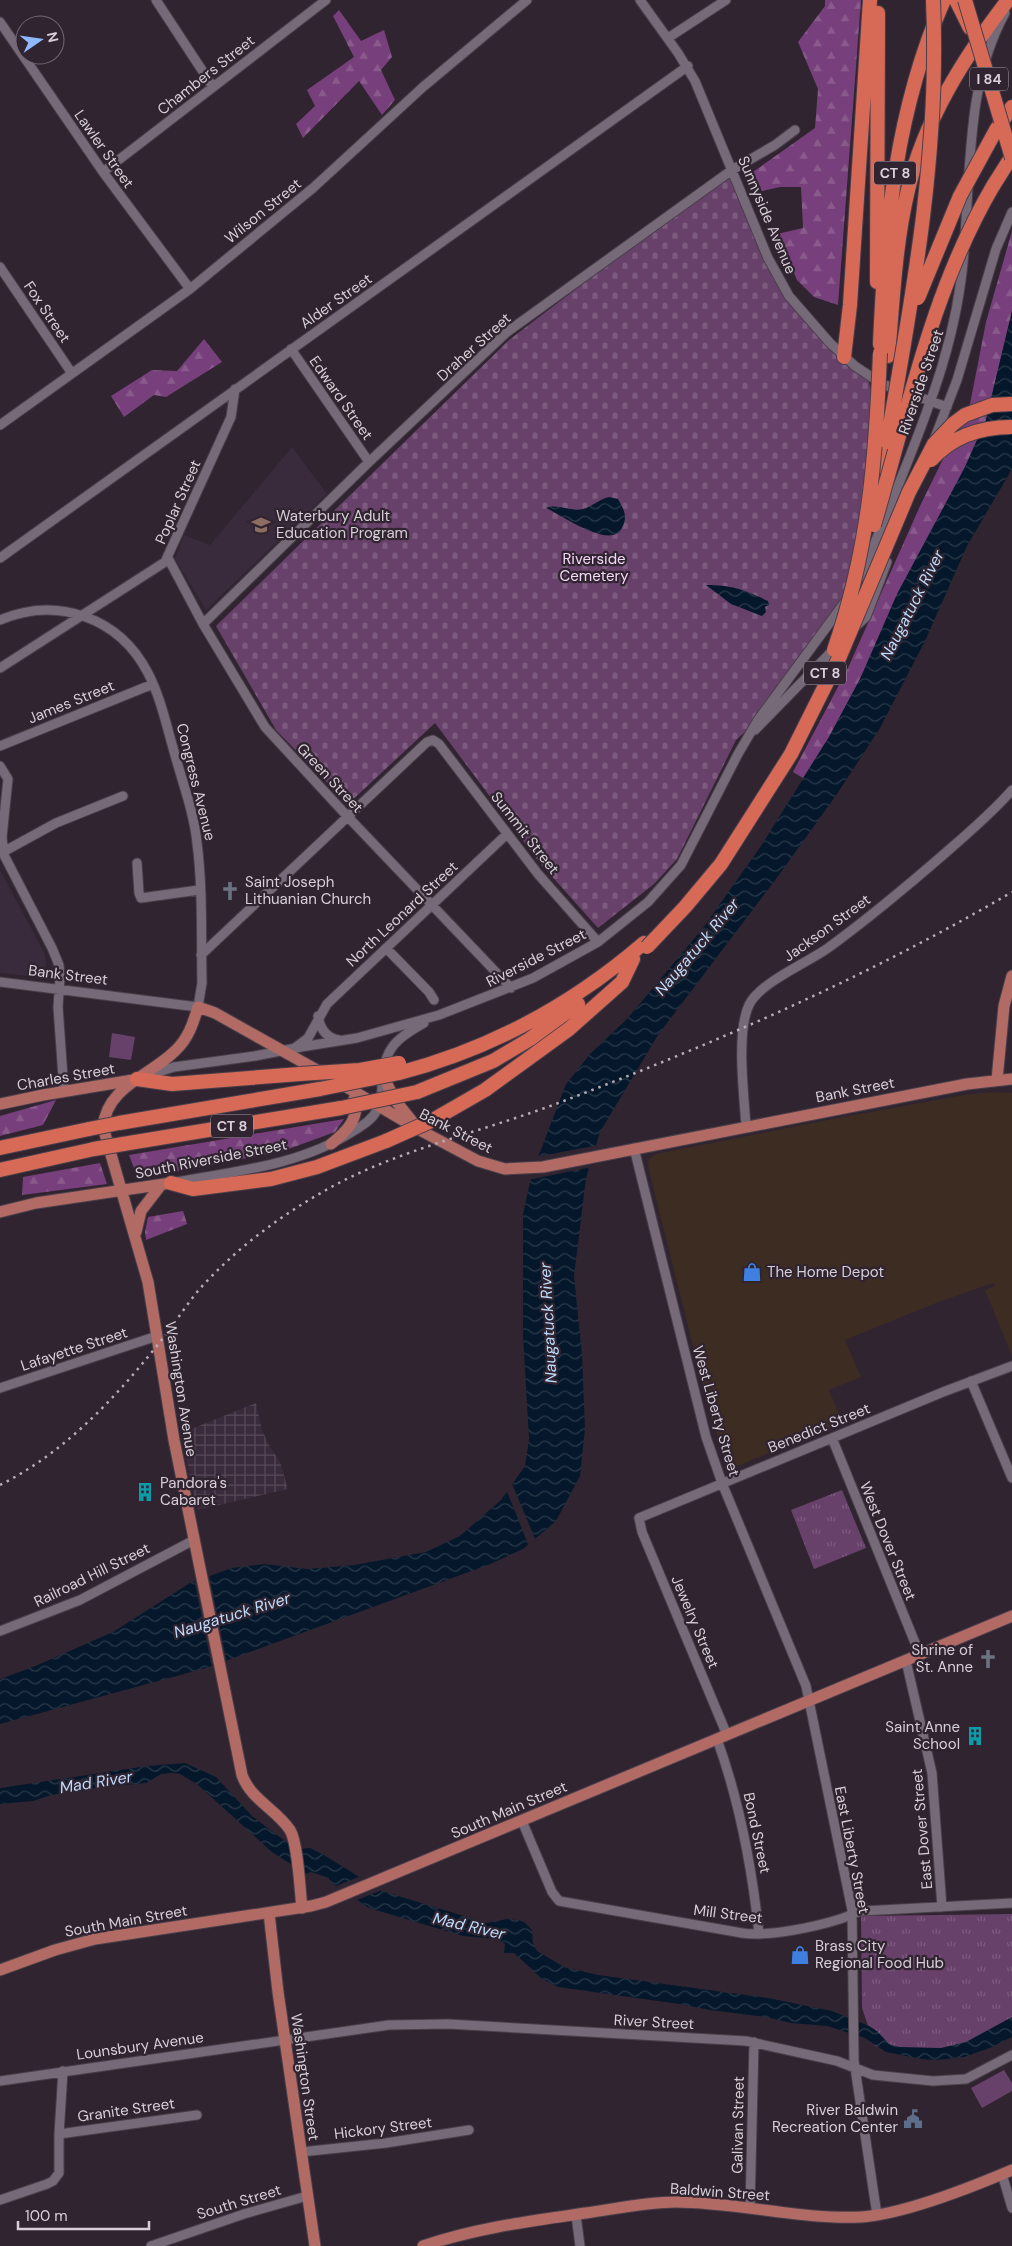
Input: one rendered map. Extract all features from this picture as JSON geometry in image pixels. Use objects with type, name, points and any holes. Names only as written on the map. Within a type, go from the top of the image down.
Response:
[{"type":"highway","points":[[844,357],[850,305],[870,0]]},
{"type":"highway","points":[[878,0],[881,353]]},
{"type":"highway","points":[[909,322],[927,194],[932,131],[933,0]]},
{"type":"highway","name":"CT 8","points":[[0,1148],[119,1123],[320,1089],[486,1043],[528,1024],[569,1000],[619,965],[644,943],[715,868],[755,812],[787,756],[808,716],[844,623],[864,541],[872,495],[877,438],[882,311],[896,162],[917,71],[944,0]]},
{"type":"highway","points":[[956,0],[964,19],[977,38]]},
{"type":"highway","name":"I 84","points":[[967,0],[1012,157]]},
{"type":"highway","name":"I 84","points":[[967,0],[1012,150]]},
{"type":"highway","points":[[881,353],[899,239],[914,166],[931,123],[951,84],[1010,0]]},
{"type":"highway","name":"CT 8","points":[[0,1170],[94,1149],[341,1108],[417,1092],[493,1061],[530,1039],[633,959],[685,907],[721,864],[792,754],[840,656],[873,527],[909,322],[934,254],[960,196],[996,130],[1012,107]]},
{"type":"highway","points":[[873,527],[938,304],[968,231],[993,186],[1012,157]]},
{"type":"highway","points":[[840,656],[909,492],[934,444],[953,424],[965,415],[992,405],[1012,404]]},
{"type":"highway","points":[[755,812],[776,783],[818,710],[857,629],[912,494],[929,463],[939,452],[962,437],[985,428],[1012,427]]},
{"type":"highway","points":[[166,1184],[193,1189],[271,1179],[317,1167],[386,1141],[431,1121],[485,1090],[569,1029],[622,982],[633,959]]},
{"type":"highway","points":[[137,1079],[172,1084],[399,1068]]},
{"type":"main road","points":[[997,1080],[1004,1006],[1012,976]]},
{"type":"main road","name":"Bank Street","points":[[198,1007],[215,1013],[290,1049],[347,1088],[468,1157],[486,1164],[505,1168],[530,1169],[746,1126],[997,1080],[1012,1079]]},
{"type":"main road","name":"Congress Avenue","points":[[137,1079],[177,1049],[190,1030],[198,1007]]},
{"type":"main road","points":[[383,1076],[395,1100],[421,1131]]},
{"type":"main road","name":"Charles Street","points":[[0,1104],[137,1079]]},
{"type":"main road","name":"Washington Avenue","points":[[137,1079],[113,1099],[106,1112],[104,1136],[122,1190],[148,1282],[174,1440],[220,1671],[244,1780],[254,1795],[288,1828],[294,1843],[302,1908]]},
{"type":"main road","points":[[331,1144],[347,1130],[356,1114],[356,1104],[347,1088]]},
{"type":"main road","points":[[136,1241],[136,1226],[141,1211],[166,1184]]},
{"type":"main road","name":"South Riverside Street","points":[[0,1212],[36,1203],[166,1184]]},
{"type":"main road","name":"South Main Street","points":[[0,1970],[55,1950],[94,1939],[317,1905],[373,1884],[1012,1616]]},
{"type":"main road","name":"Washington Street","points":[[269,1913],[274,1961],[315,2246]]},
{"type":"main road","name":"Baldwin Street","points":[[423,2246],[491,2228],[675,2202],[838,2216],[878,2215],[912,2206],[1007,2172]]},
{"type":"street","points":[[156,0],[213,88]]},
{"type":"street","name":"Wilson Street","points":[[0,424],[190,289],[313,188],[423,87],[527,0]]},
{"type":"street","name":"Sunnyside Avenue","points":[[640,0],[688,66],[702,95],[768,258],[781,284],[798,306],[844,357],[882,384],[947,407]]},
{"type":"street","points":[[668,38],[726,0]]},
{"type":"street","name":"Riverside Street","points":[[290,1049],[343,1041],[439,1015],[511,988],[553,968],[598,942],[648,902],[681,865],[766,708],[839,611],[859,579],[931,401],[947,354],[959,302],[972,134],[979,81],[993,37],[1010,0]]},
{"type":"street","name":"Chambers Street","points":[[103,172],[324,1]]},
{"type":"street","name":"Lawler Street","points":[[0,22],[103,172],[190,289]]},
{"type":"street","name":"Alder Street","points":[[0,558],[688,66]]},
{"type":"street","name":"Draher Street","points":[[203,624],[369,462],[507,332],[732,170],[775,145],[795,130]]},
{"type":"street","name":"Riverside Street","points":[[750,735],[866,617],[947,407],[970,340],[996,248],[1012,212]]},
{"type":"street","name":"Fox Street","points":[[0,267],[71,372]]},
{"type":"street","name":"Edward Street","points":[[291,349],[369,462]]},
{"type":"street","name":"Poplar Street","points":[[0,668],[160,566],[168,558],[231,417],[235,389]]},
{"type":"street","name":"Green Street","points":[[168,558],[203,624],[265,727],[511,988]]},
{"type":"street","name":"Congress Avenue","points":[[0,620],[15,614],[38,610],[63,610],[83,615],[106,625],[125,641],[140,659],[153,684],[194,822],[198,847],[202,991],[198,1007]]},
{"type":"street","name":"James Street","points":[[0,746],[153,684]]},
{"type":"street","name":"Summit Street","points":[[348,817],[428,742],[433,740],[439,744],[538,874],[598,942]]},
{"type":"street","points":[[0,766],[8,779],[2,837],[3,852],[8,866],[56,956],[60,972],[58,1007],[64,1091]]},
{"type":"street","name":"Jackson Street","points":[[746,1126],[743,1036],[746,1011],[754,996],[766,985],[815,957],[856,927],[970,832],[1012,790]]},
{"type":"street","points":[[3,852],[56,823],[123,796]]},
{"type":"street","points":[[201,955],[348,817]]},
{"type":"street","name":"North Leonard Street","points":[[290,1049],[308,1038],[318,1016],[327,1004],[507,834]]},
{"type":"street","points":[[137,862],[141,898],[199,890]]},
{"type":"street","points":[[386,948],[429,992],[434,1000]]},
{"type":"street","name":"Bank Street","points":[[0,982],[198,1007]]},
{"type":"street","name":"Riverside Street","points":[[379,1107],[388,1053],[397,1040],[439,1015]]},
{"type":"street","points":[[318,1016],[319,1023],[328,1036],[343,1041]]},
{"type":"street","points":[[137,1079],[174,1067],[290,1049]]},
{"type":"street","name":"South Riverside Street","points":[[166,1184],[275,1163],[331,1144],[370,1120],[379,1107]]},
{"type":"street","name":"West Liberty Street","points":[[634,1148],[695,1398],[722,1483],[802,1672],[808,1702]]},
{"type":"street","name":"Lafayette Street","points":[[0,1388],[157,1336]]},
{"type":"street","name":"Benedict Street","points":[[638,1520],[643,1515],[1012,1366]]},
{"type":"street","points":[[971,1381],[1012,1478]]},
{"type":"street","name":"West Dover Street","points":[[832,1438],[920,1655]]},
{"type":"street","name":"Jewelry Street","points":[[638,1520],[722,1737]]},
{"type":"street","name":"Railroad Hill Street","points":[[0,1632],[80,1600],[194,1540]]},
{"type":"street","name":"East Dover Street","points":[[906,1661],[932,1772],[942,1907]]},
{"type":"street","name":"East Liberty Street","points":[[808,1702],[852,1914],[855,2068],[878,2215]]},
{"type":"street","name":"Bond Street","points":[[722,1737],[745,1836],[759,1934]]},
{"type":"street","name":"Mill Street","points":[[522,1821],[552,1892],[559,1901],[742,1933],[759,1934],[827,1923],[862,1911],[1012,1904]]},
{"type":"street","name":"River Street","points":[[285,2039],[389,2024],[420,2023],[754,2042],[837,2062],[886,2077],[956,2081],[972,2077],[1012,2054]]},
{"type":"street","name":"Lounsbury Avenue","points":[[0,2082],[285,2039]]},
{"type":"street","name":"Galivan Street","points":[[750,2208],[754,2042]]},
{"type":"street","points":[[0,2200],[53,2181],[59,2172],[59,2134],[63,2071]]},
{"type":"street","name":"Granite Street","points":[[59,2134],[197,2115]]},
{"type":"street","name":"Hickory Street","points":[[301,2152],[469,2130]]},
{"type":"street","points":[[1007,2172],[1012,2208]]},
{"type":"street","name":"South Street","points":[[150,2246],[244,2214],[307,2196]]},
{"type":"street","points":[[576,2215],[580,2246]]},
{"type":"shaded area","name":"Waterbury Adult Education Program","points":[[292,447],[327,494],[206,610],[175,559],[184,535],[210,545]]},
{"type":"shaded area","points":[[0,870],[45,954],[46,966],[43,974],[39,977],[0,973]]},
{"type":"shaded area","points":[[993,1092],[1012,1093],[1012,1356],[985,1290],[995,1286],[993,1283],[936,1303],[845,1340],[861,1377],[829,1390],[843,1423],[735,1467],[727,1466],[709,1410],[648,1166],[649,1159],[656,1154],[838,1118],[964,1095]]},
{"type":"shaded area","points":[[256,1403],[262,1430],[280,1462],[288,1489],[197,1510],[181,1433]]},
{"type":"green space","points":[[825,0],[861,0],[838,305],[814,297],[797,280],[777,234],[803,228],[801,187],[780,187],[762,191],[753,172],[815,128],[818,89],[798,42],[825,6]]},
{"type":"green space","points":[[339,10],[361,41],[384,30],[392,57],[381,70],[395,100],[382,115],[359,81],[303,138],[296,124],[315,106],[307,90],[354,57],[333,16]]},
{"type":"green space","name":"Riverside Cemetery","points":[[732,170],[764,248],[805,315],[867,375],[874,403],[876,447],[844,609],[758,720],[736,740],[677,859],[654,884],[598,928],[539,862],[435,723],[348,804],[276,730],[216,626],[509,340]]},
{"type":"green space","points":[[1012,231],[1012,311],[986,420],[965,467],[860,679],[829,737],[803,778],[793,772],[848,668],[920,506],[970,404],[986,322]]},
{"type":"green space","points":[[204,339],[222,362],[166,397],[154,395],[124,417],[111,396],[152,370],[177,371]]},
{"type":"green space","points":[[112,1033],[135,1037],[131,1060],[109,1057]]},
{"type":"green space","points":[[56,1100],[43,1125],[0,1136],[0,1116]]},
{"type":"green space","points":[[344,1119],[335,1132],[283,1151],[148,1177],[135,1171],[129,1155]]},
{"type":"green space","points":[[100,1163],[107,1184],[22,1195],[23,1177]]},
{"type":"green space","points":[[183,1211],[187,1224],[146,1240],[145,1232],[148,1217]]},
{"type":"green space","points":[[842,1490],[866,1548],[814,1569],[791,1510]]},
{"type":"green space","points":[[1012,1914],[1012,2036],[914,2054],[875,2046],[862,2008],[861,1916]]},
{"type":"green space","points":[[1004,2070],[1012,2083],[1012,2091],[982,2108],[971,2088]]},
{"type":"water","name":"Naugatuck River","points":[[1012,311],[1012,469],[967,546],[925,641],[880,728],[837,794],[776,879],[658,1035],[600,1132],[586,1178],[574,1276],[582,1355],[585,1429],[580,1476],[556,1521],[523,1549],[488,1565],[206,1668],[0,1724],[0,1679],[33,1667],[113,1632],[190,1583],[232,1568],[264,1564],[307,1569],[354,1565],[426,1552],[460,1536],[501,1500],[525,1466],[529,1439],[523,1335],[523,1214],[532,1173],[566,1084],[591,1053],[627,1019],[703,928],[761,846],[829,737],[860,679],[897,594],[965,467],[986,420]]},
{"type":"water","points":[[609,497],[618,499],[624,513],[624,524],[616,534],[607,535],[585,529],[546,508],[555,506],[578,510]]},
{"type":"water","points":[[706,585],[738,589],[768,601],[769,605],[765,607],[766,612],[762,616],[731,604]]},
{"type":"water","name":"Mad River","points":[[185,1763],[216,1777],[252,1816],[285,1841],[301,1849],[310,1848],[324,1855],[382,1891],[487,1923],[507,1919],[524,1922],[532,1930],[533,1944],[537,1951],[564,1967],[598,1975],[768,1998],[832,2011],[869,2026],[877,2031],[889,2044],[899,2047],[941,2048],[966,2042],[1012,2017],[1012,2037],[990,2048],[964,2057],[937,2060],[921,2059],[886,2052],[865,2038],[827,2026],[791,2023],[766,2017],[558,1987],[541,1978],[514,1953],[504,1953],[505,1944],[496,1939],[463,1936],[369,1908],[329,1881],[329,1878],[311,1872],[306,1874],[272,1852],[198,1785],[180,1774],[161,1774],[146,1783],[104,1787],[51,1795],[33,1801],[0,1804],[0,1788],[147,1766]]},
{"type":"pier","points":[[599,1145],[592,1167],[528,1180],[535,1157]]},
{"type":"pier","points":[[511,1481],[536,1541],[529,1547],[506,1489]]},
{"type":"pier","points":[[209,1574],[227,1663],[212,1668],[194,1579]]},
{"type":"pier","points":[[361,1876],[382,1890],[357,1900],[336,1886]]},
{"type":"railway","points":[[0,1485],[48,1455],[71,1438],[92,1418],[131,1377],[191,1300],[220,1267],[278,1220],[326,1190],[382,1163],[561,1102],[734,1032],[903,952],[1012,892]]},
{"type":"place","name":"Waterbury Adult Education Program","points":[[261,525]]},
{"type":"place","name":"Saint Joseph Lithuanian Church","points":[[230,891]]},
{"type":"place","name":"The Home Depot","points":[[752,1272]]},
{"type":"place","name":"Pandora's Cabaret","points":[[145,1492]]},
{"type":"place","name":"Shrine of St. Anne","points":[[988,1659]]},
{"type":"place","name":"Saint Anne School","points":[[975,1736]]},
{"type":"place","name":"Brass City Regional Food Hub","points":[[800,1955]]},
{"type":"place","name":"River Baldwin Recreation Center","points":[[913,2119]]}]
